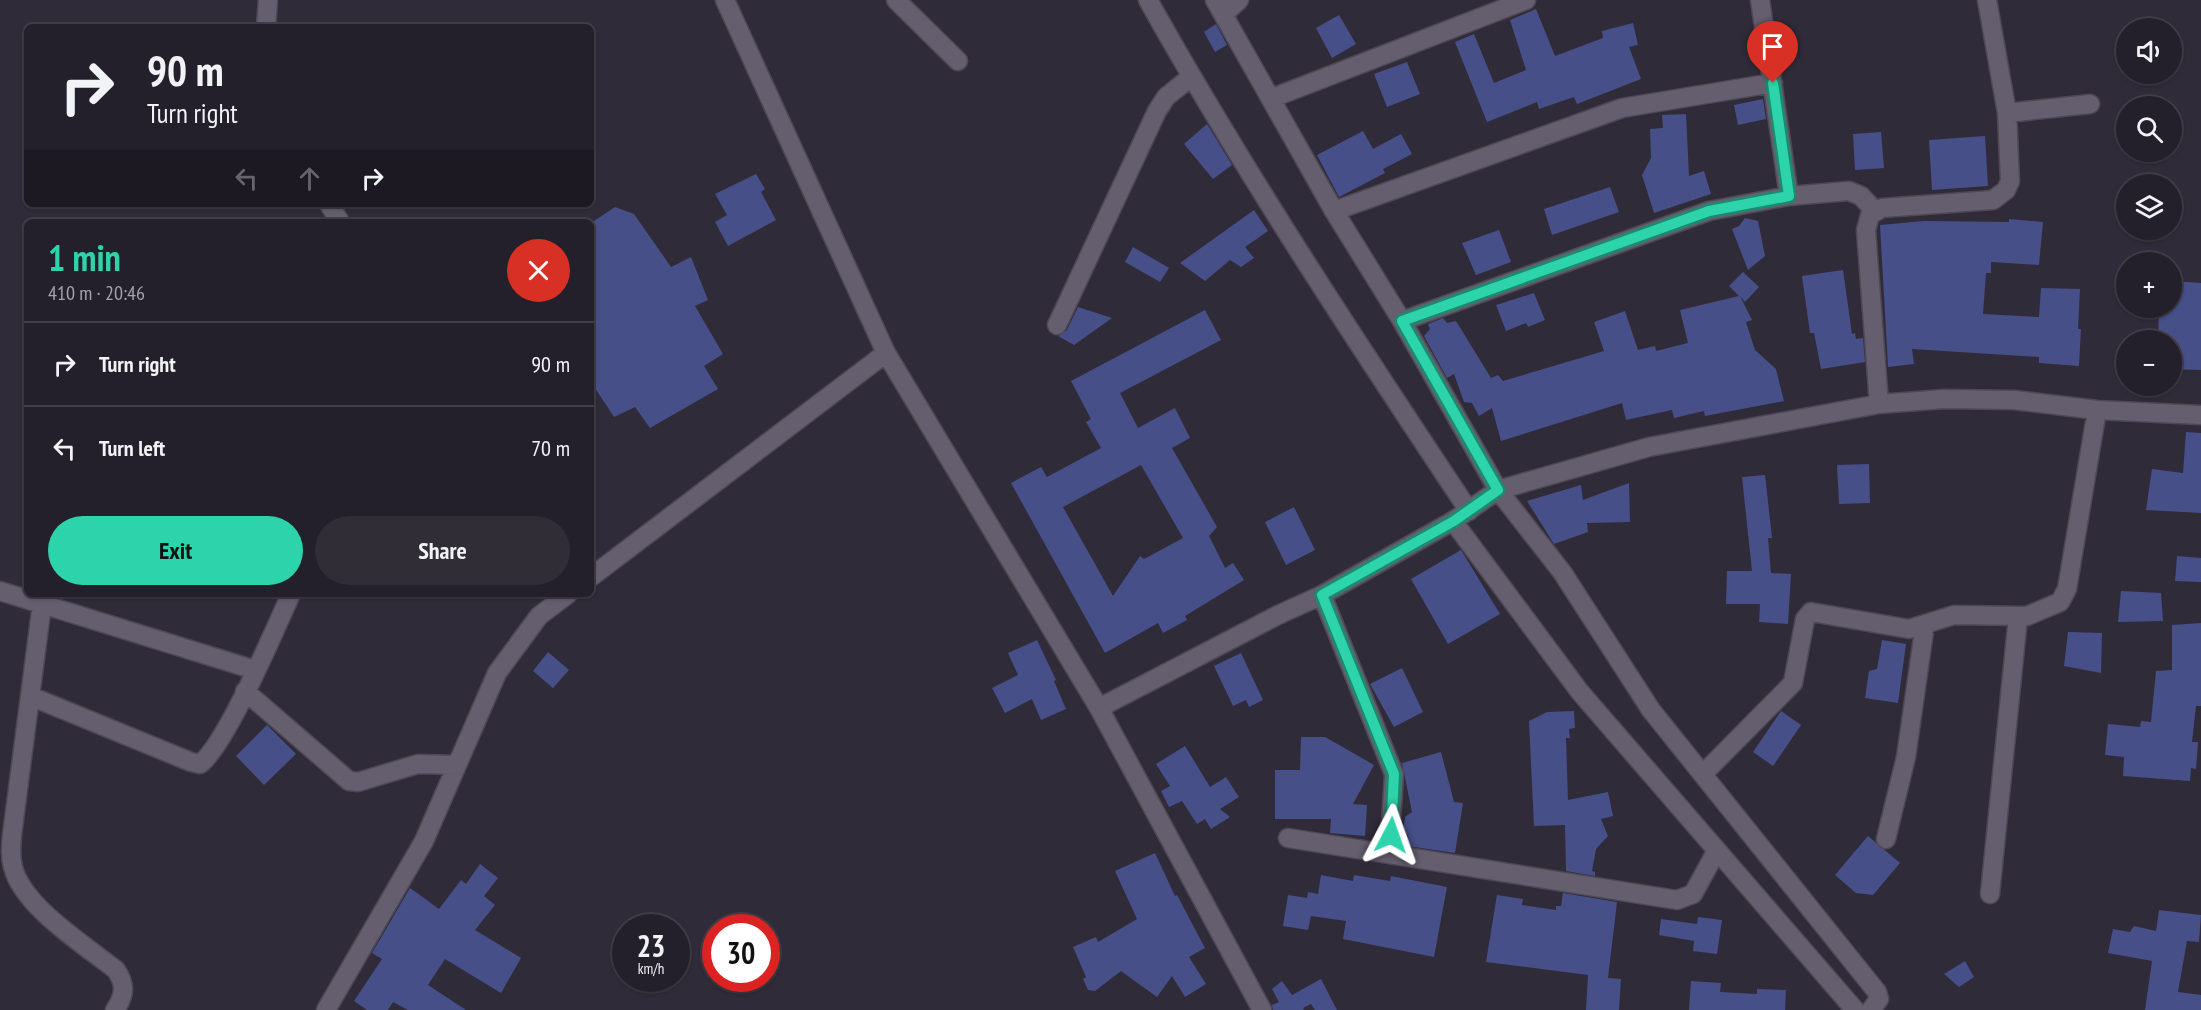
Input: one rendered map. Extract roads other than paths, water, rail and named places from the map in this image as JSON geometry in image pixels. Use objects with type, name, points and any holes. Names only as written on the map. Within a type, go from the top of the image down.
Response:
[{"type":"street","points":[[266,24],[268,0]]},
{"type":"street","points":[[726,0],[886,352],[1099,708],[1262,1010]]},
{"type":"street","points":[[897,0],[958,61]]},
{"type":"street","points":[[1148,0],[1191,77],[1384,382],[1470,511]]},
{"type":"street","points":[[1239,0],[1220,7],[1334,211],[1402,321],[1498,490],[1562,572],[1651,710],[1704,773],[1762,852],[1876,992],[1879,999],[1871,1010]]},
{"type":"street","points":[[1272,98],[1526,0]]},
{"type":"street","points":[[1760,0],[1789,196]]},
{"type":"street","points":[[1879,404],[1867,222],[1875,211],[1882,208],[1993,200],[2000,197],[2010,181],[2007,113],[1987,0]]},
{"type":"street","points":[[1057,325],[1157,111],[1166,97],[1191,77]]},
{"type":"street","points":[[1334,211],[1622,108],[1773,83]]},
{"type":"street","points":[[2007,113],[2090,104]]},
{"type":"street","points":[[1402,321],[1709,211],[1789,196],[1850,191],[1861,196],[1875,211]]},
{"type":"street","points":[[594,575],[886,352]]},
{"type":"street","points":[[1099,708],[1278,615],[1322,595],[1454,521],[1498,490],[1649,447],[1879,404],[1944,399],[2014,400],[2097,410],[2201,415]]},
{"type":"street","points":[[1704,773],[1793,683],[1807,615],[1815,612],[1901,629],[1954,615],[2018,617],[2060,602],[2067,589],[2097,410]]},
{"type":"street","points":[[1454,521],[1580,692],[1855,1010]]},
{"type":"street","points":[[0,591],[255,670]]},
{"type":"street","points":[[1322,595],[1394,774],[1389,854]]},
{"type":"street","points":[[30,696],[200,764],[212,752],[245,691],[290,597]]},
{"type":"street","points":[[326,1010],[424,841],[497,673],[539,616],[564,597]]},
{"type":"street","points":[[42,604],[12,835],[13,869],[20,883],[44,912],[116,970],[123,980],[124,992],[115,1010]]},
{"type":"street","points":[[1990,894],[2018,617]]},
{"type":"street","points":[[1886,839],[1906,757],[1924,624]]},
{"type":"street","points":[[245,691],[349,781],[358,782],[418,764],[456,765]]},
{"type":"street","points":[[1288,838],[1587,888],[1677,900],[1694,894],[1716,852]]}]
